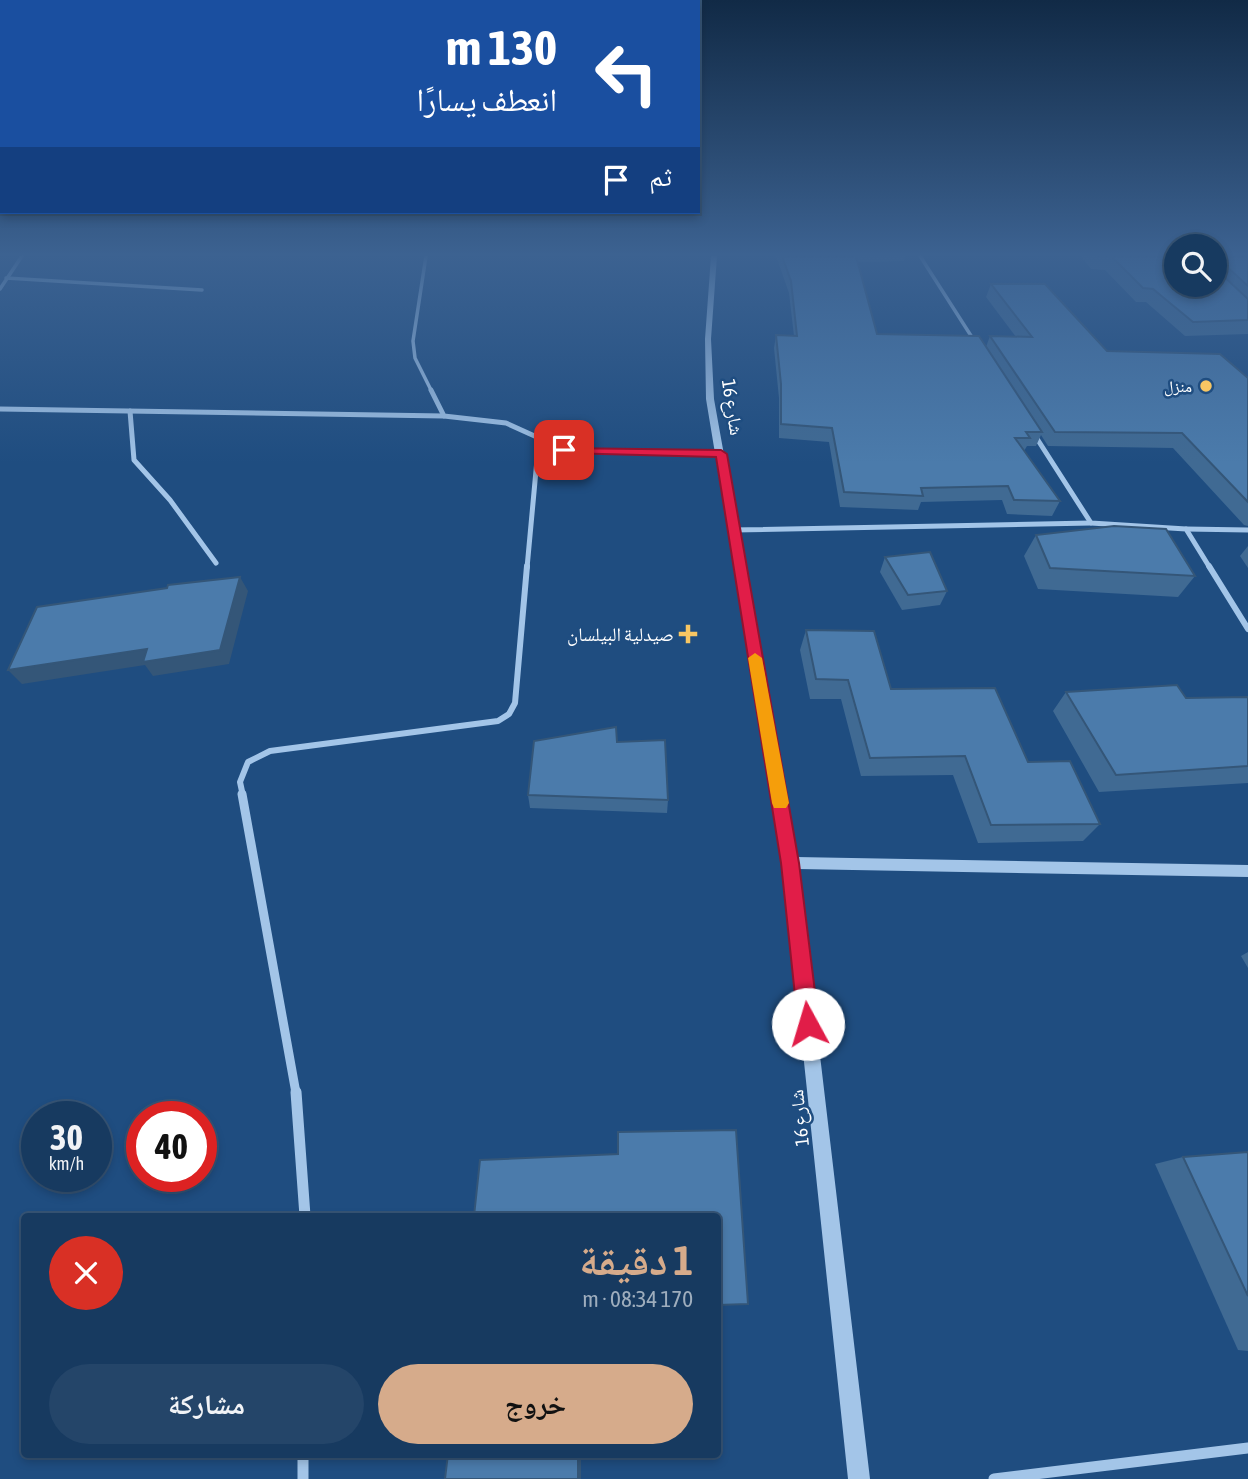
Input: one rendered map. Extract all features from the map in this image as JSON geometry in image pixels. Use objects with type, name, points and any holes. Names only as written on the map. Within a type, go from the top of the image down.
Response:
[{"type":"street","points":[[415,325],[413,341],[415,358],[444,416]]},
{"type":"street","name":"شارع 16","points":[[709,325],[709,387],[790,863],[859,1479]]},
{"type":"street","points":[[964,325],[979,349]]},
{"type":"street","points":[[0,409],[444,416],[530,430],[539,438],[516,704],[509,714],[498,721],[270,751],[248,762],[240,782],[299,1111],[305,1213]]},
{"type":"street","points":[[130,411],[134,460],[170,500],[216,563]]},
{"type":"street","points":[[1031,430],[1091,523]]},
{"type":"street","points":[[538,449],[721,454]]},
{"type":"street","points":[[733,530],[1091,523],[1186,530],[1248,530]]},
{"type":"street","points":[[1186,530],[1248,629]]},
{"type":"street","points":[[790,863],[1248,871]]},
{"type":"street","points":[[994,1479],[1248,1448]]},
{"type":"street","points":[[303,1458],[303,1479]]},
{"type":"building","points":[[796,325],[875,325],[877,334],[979,336],[1042,432],[1026,432],[1030,438],[1015,438],[1060,501],[1014,500],[1008,486],[921,488],[923,496],[844,492],[832,428],[781,424],[781,384],[776,335],[797,336]]},
{"type":"building","points":[[1023,325],[1083,325],[1107,351],[1220,354],[1248,378],[1248,502],[1182,433],[1055,432],[990,336],[1032,337]]},
{"type":"building","points":[[1114,526],[1166,529],[1195,576],[1050,568],[1036,535]]},
{"type":"building","points":[[930,552],[947,591],[908,595],[885,557]]},
{"type":"building","points":[[240,577],[220,650],[143,662],[147,649],[8,670],[37,607],[167,588],[168,585]]},
{"type":"building","points":[[806,630],[874,631],[891,689],[995,688],[1028,762],[1070,761],[1100,824],[991,825],[965,756],[870,758],[848,680],[816,679]]},
{"type":"building","points":[[1177,685],[1186,698],[1248,697],[1248,766],[1116,775],[1066,692]]},
{"type":"building","points":[[616,727],[617,742],[665,740],[668,800],[528,795],[534,741]]},
{"type":"building","points":[[736,1130],[748,1304],[721,1305],[721,1213],[474,1213],[480,1160],[618,1154],[618,1132]]},
{"type":"building","points":[[1248,1152],[1248,1296],[1183,1157]]},
{"type":"building","points":[[448,1458],[578,1458],[578,1479],[445,1479]]},
{"type":"slow traffic","points":[[755,658],[780,803]]},
{"type":"place","name":"منزل","points":[[1206,386]]},
{"type":"place","name":"صيدلية البيلسان","points":[[688,634]]},
{"type":"route","points":[[564,450],[721,454],[790,863],[808,1024]]}]
